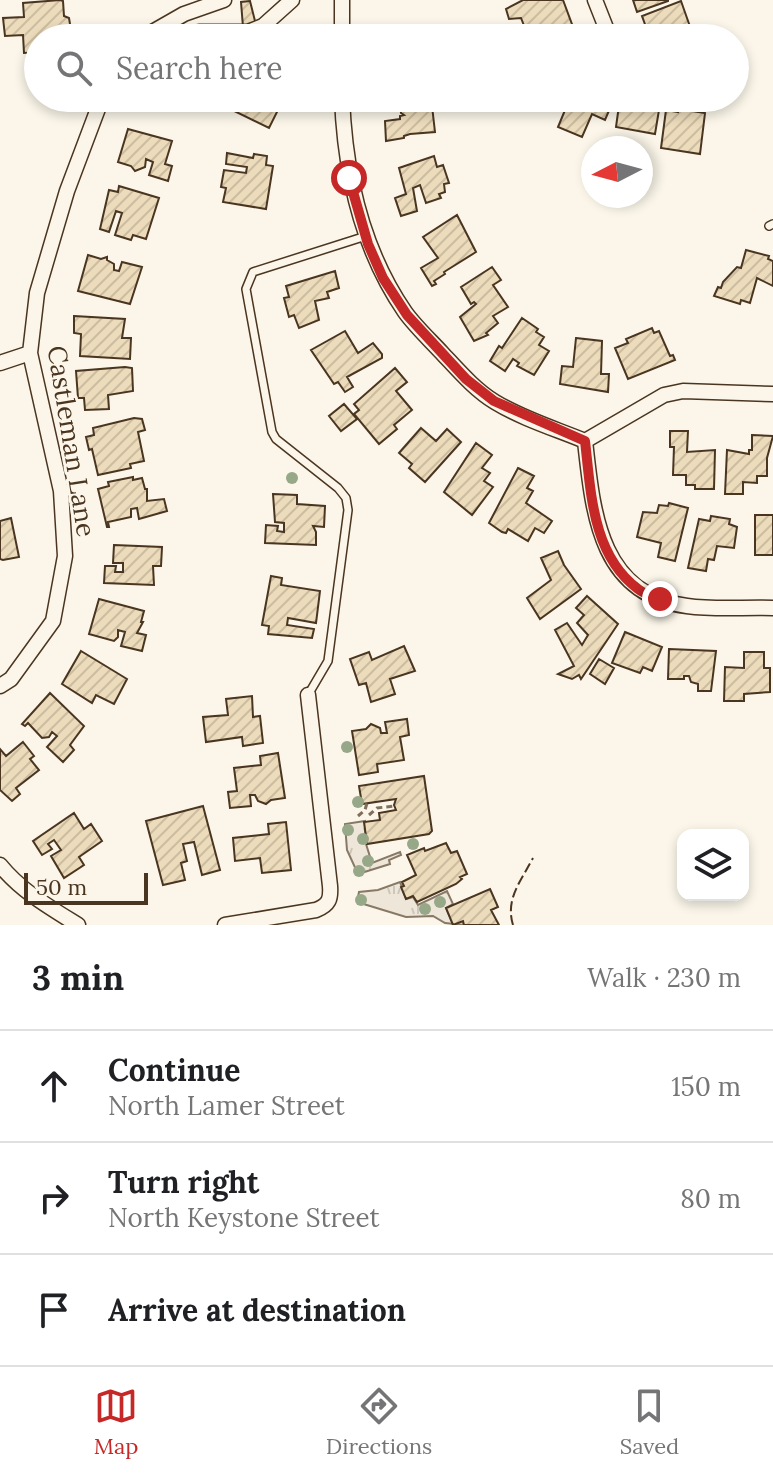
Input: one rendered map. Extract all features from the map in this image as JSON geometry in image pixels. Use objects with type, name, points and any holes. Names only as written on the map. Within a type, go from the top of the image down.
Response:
[{"type":"street","points":[[166,24],[184,14],[224,0]]},
{"type":"street","points":[[265,24],[292,0]]},
{"type":"street","points":[[341,0],[342,24]]},
{"type":"street","points":[[595,0],[604,24]]},
{"type":"street","name":"Castleman Lane","points":[[0,686],[11,679],[53,621],[65,556],[61,491],[30,353],[37,293],[67,191],[97,112]]},
{"type":"street","points":[[343,112],[349,178],[366,236],[383,278],[407,315],[466,379],[494,401],[585,441]]},
{"type":"street","points":[[0,363],[30,353]]},
{"type":"street","points":[[585,441],[664,395],[683,391],[773,394]]},
{"type":"street","points":[[585,441],[599,533],[611,559],[638,590],[686,606],[773,608]]},
{"type":"street","points":[[225,925],[316,910],[325,907],[330,895],[308,695]]},
{"type":"street","points":[[0,865],[24,889],[78,925]]},
{"type":"lane","points":[[308,695],[328,661],[348,510],[346,498],[338,488],[276,439],[272,432],[246,289],[253,272],[260,268],[366,236]]},
{"type":"path","points":[[369,815],[377,808],[391,806],[390,800]]},
{"type":"path","points":[[358,816],[367,803]]},
{"type":"green space","points":[[365,821],[366,844],[372,863],[400,852],[401,855],[389,860],[390,864],[358,874],[347,850],[345,824]]},
{"type":"green space","points":[[400,882],[406,899],[413,897],[418,905],[447,891],[453,904],[446,908],[453,924],[433,916],[406,917],[357,902],[359,892],[378,890]]},
{"type":"building","points":[[523,0],[563,0],[572,24],[523,24],[521,18],[509,19],[506,9]]},
{"type":"building","points":[[633,0],[668,0],[668,1],[637,12]]},
{"type":"building","points":[[63,1],[64,16],[69,18],[70,24],[24,24],[24,53],[23,35],[5,36],[3,18],[24,17],[23,3]]},
{"type":"building","points":[[250,1],[256,24],[243,24],[241,2]]},
{"type":"building","points":[[681,1],[689,24],[645,24],[642,16]]},
{"type":"building","points":[[236,112],[277,112],[269,128]]},
{"type":"building","points":[[433,112],[435,132],[410,134],[386,141],[385,121],[400,119],[404,115],[401,113]]},
{"type":"building","points":[[564,112],[608,112],[605,120],[592,114],[581,137],[558,127]]},
{"type":"building","points":[[618,112],[659,112],[655,134],[616,127]]},
{"type":"building","points":[[666,112],[705,113],[700,154],[661,148]]},
{"type":"building","points":[[128,129],[172,141],[165,164],[172,166],[168,181],[149,175],[153,162],[146,159],[145,167],[135,171],[131,166],[118,162]]},
{"type":"building","points":[[227,153],[253,158],[254,154],[267,156],[266,165],[273,166],[266,209],[223,202],[226,188],[221,187],[224,170],[246,173],[247,167],[226,164]]},
{"type":"building","points":[[434,156],[437,167],[443,165],[449,183],[444,184],[445,192],[439,194],[441,198],[426,203],[420,185],[413,188],[417,211],[401,216],[395,198],[406,194],[399,168]]},
{"type":"building","points":[[119,186],[159,198],[146,239],[133,235],[131,240],[115,235],[122,213],[116,211],[109,232],[100,229],[109,190],[118,192]]},
{"type":"building","points":[[457,215],[476,252],[444,272],[432,286],[421,268],[438,258],[423,237]]},
{"type":"building","points":[[746,250],[769,256],[768,259],[773,261],[773,286],[757,278],[750,303],[741,300],[740,304],[714,296],[718,287],[721,288],[737,267],[741,268]]},
{"type":"building","points":[[88,255],[101,259],[107,257],[114,264],[114,270],[119,271],[122,262],[142,267],[130,304],[78,291]]},
{"type":"building","points":[[492,267],[501,280],[493,285],[508,307],[493,316],[498,323],[486,333],[488,335],[474,341],[460,317],[476,304],[471,304],[461,287]]},
{"type":"building","points":[[335,271],[339,288],[327,292],[329,298],[315,301],[319,320],[299,328],[294,315],[289,317],[284,298],[289,297],[286,286]]},
{"type":"building","points":[[74,316],[125,319],[122,338],[131,338],[130,359],[80,356],[81,334],[74,333]]},
{"type":"building","points":[[522,318],[538,329],[536,332],[544,337],[539,345],[549,351],[534,375],[517,366],[519,363],[513,359],[505,371],[490,361]]},
{"type":"building","points":[[652,328],[654,333],[659,331],[670,356],[673,355],[675,360],[628,379],[615,348],[628,343],[626,339]]},
{"type":"building","points":[[345,331],[358,353],[373,343],[382,358],[347,377],[353,387],[345,392],[338,382],[334,384],[311,350]]},
{"type":"building","points":[[576,338],[602,341],[601,374],[609,374],[608,392],[560,384],[562,366],[573,367]]},
{"type":"building","points":[[132,368],[133,391],[108,395],[109,409],[85,410],[84,398],[78,398],[76,371]]},
{"type":"building","points":[[395,368],[407,382],[396,391],[412,410],[394,425],[397,429],[379,444],[354,414],[359,410],[354,404]]},
{"type":"building","points":[[344,404],[357,419],[341,431],[329,416]]},
{"type":"building","points":[[134,418],[142,419],[145,430],[138,432],[144,461],[130,464],[131,468],[98,475],[86,437],[94,435],[93,428]]},
{"type":"building","points":[[421,428],[436,441],[447,429],[461,442],[425,482],[409,468],[412,464],[399,453]]},
{"type":"building","points":[[670,431],[688,431],[687,452],[715,450],[714,489],[695,489],[695,485],[686,485],[686,475],[673,475],[674,447],[670,447]]},
{"type":"building","points":[[752,435],[773,436],[767,458],[767,476],[757,476],[757,483],[743,482],[743,494],[725,494],[727,450],[749,454]]},
{"type":"building","points":[[476,443],[492,455],[482,468],[490,473],[484,481],[493,487],[472,515],[444,492]]},
{"type":"building","points":[[518,468],[534,476],[527,488],[533,491],[526,503],[552,521],[544,533],[535,528],[528,541],[508,529],[506,533],[502,532],[489,523]]},
{"type":"building","points":[[133,477],[133,480],[142,478],[147,489],[147,501],[164,499],[167,511],[139,519],[137,508],[131,509],[131,517],[108,522],[107,527],[98,489],[109,486],[108,482]]},
{"type":"building","points":[[273,494],[297,495],[297,504],[325,506],[324,527],[313,526],[316,545],[265,543],[266,525],[278,526],[277,531],[284,532],[284,523],[275,522]]},
{"type":"building","points":[[669,503],[688,508],[675,561],[658,557],[661,543],[637,537],[643,512],[657,513],[659,505],[668,506]]},
{"type":"building","points":[[755,515],[773,515],[773,555],[755,555]]},
{"type":"building","points":[[711,516],[730,519],[729,524],[737,527],[734,548],[717,546],[714,560],[708,559],[706,571],[688,568],[699,519],[710,521]]},
{"type":"building","points":[[11,518],[19,557],[3,560],[0,559],[0,521]]},
{"type":"building","points":[[114,545],[162,547],[161,566],[153,566],[154,585],[104,583],[105,566],[116,566],[115,572],[123,572],[123,563],[113,563]]},
{"type":"building","points":[[558,551],[581,589],[540,619],[527,598],[551,580],[541,558]]},
{"type":"building","points":[[271,576],[282,578],[281,585],[320,591],[316,623],[288,618],[287,625],[314,629],[312,638],[268,634],[269,626],[262,625]]},
{"type":"building","points":[[587,596],[618,624],[581,679],[579,675],[572,679],[558,674],[574,666],[555,630],[567,623],[582,645],[588,635],[577,623],[584,615],[576,608]]},
{"type":"building","points":[[99,599],[144,611],[137,633],[146,635],[142,651],[121,646],[125,632],[118,630],[114,641],[89,634]]},
{"type":"building","points":[[625,632],[662,647],[652,671],[643,667],[640,673],[612,663]]},
{"type":"building","points":[[404,646],[415,671],[390,679],[395,694],[371,702],[366,683],[359,685],[350,659],[369,652],[372,660]]},
{"type":"building","points":[[669,649],[716,651],[711,691],[698,691],[698,684],[691,682],[689,676],[668,679]]},
{"type":"building","points":[[81,651],[127,679],[114,704],[96,695],[92,703],[62,684]]},
{"type":"building","points":[[744,652],[764,652],[764,668],[770,668],[770,692],[744,694],[744,701],[724,701],[725,667],[744,668]]},
{"type":"building","points":[[599,659],[614,668],[605,684],[590,674]]},
{"type":"building","points":[[50,693],[84,726],[70,745],[74,750],[63,762],[47,747],[57,736],[52,732],[49,737],[42,738],[28,723],[25,726],[22,724]]},
{"type":"building","points":[[252,696],[253,717],[260,716],[263,743],[243,746],[242,737],[206,742],[203,717],[228,715],[226,699]]},
{"type":"building","points":[[407,719],[409,735],[400,737],[404,760],[377,764],[378,772],[359,775],[352,731],[366,729],[371,724],[380,728],[381,733],[387,733],[385,722]]},
{"type":"building","points":[[23,742],[34,756],[30,759],[39,770],[16,788],[20,794],[12,801],[0,790],[0,749],[6,756]]},
{"type":"building","points":[[278,753],[285,798],[266,804],[258,801],[255,795],[250,795],[251,806],[230,808],[228,792],[237,791],[234,768],[261,765],[260,756]]},
{"type":"building","points":[[424,776],[432,831],[367,844],[364,822],[380,820],[379,813],[396,810],[396,799],[362,804],[359,786]]},
{"type":"building","points":[[203,806],[220,870],[202,875],[194,842],[183,844],[187,861],[181,863],[185,880],[163,885],[146,821]]},
{"type":"building","points":[[74,813],[84,829],[91,824],[102,841],[79,857],[84,865],[64,878],[51,856],[61,850],[54,840],[48,844],[52,849],[42,855],[33,841]]},
{"type":"building","points":[[286,822],[291,870],[262,873],[260,858],[235,861],[233,838],[269,834],[268,824]]},
{"type":"building","points":[[446,843],[451,853],[457,851],[467,874],[460,877],[462,879],[456,884],[417,902],[413,896],[406,899],[402,882],[416,875],[407,855]]},
{"type":"building","points":[[490,889],[498,907],[491,910],[499,925],[464,925],[463,921],[453,925],[446,908]]},
{"type":"fence","points":[[513,925],[513,898],[533,858]]},
{"type":"route","points":[[349,178],[368,244],[383,278],[407,315],[466,379],[494,401],[585,441],[599,533],[611,559],[638,590],[660,599]]}]
